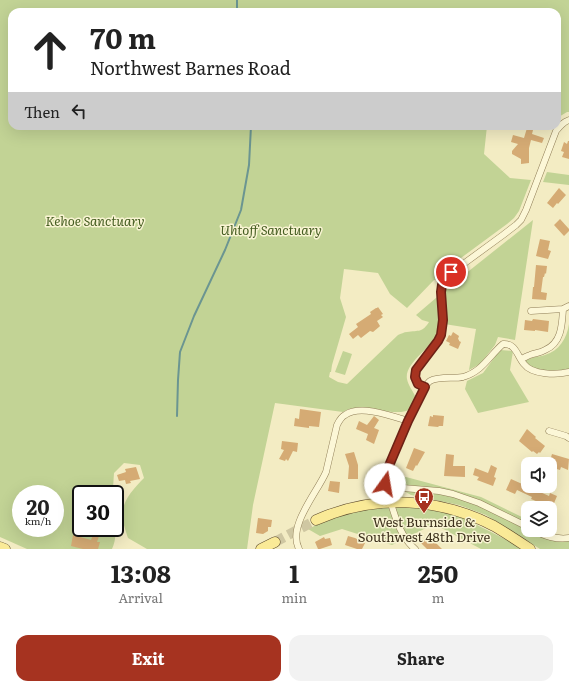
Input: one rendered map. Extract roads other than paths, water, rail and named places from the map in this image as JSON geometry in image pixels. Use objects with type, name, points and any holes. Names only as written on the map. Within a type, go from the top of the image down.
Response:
[{"type":"main road","points":[[316,520],[336,511],[372,504],[390,502],[424,504],[450,509],[473,517],[494,526],[530,549]]},
{"type":"main road","points":[[261,549],[275,542]]},
{"type":"main road","points":[[0,547],[5,549]]},
{"type":"street","points":[[425,387],[418,384],[415,377],[416,370],[441,335],[443,320],[442,285],[451,272],[503,236],[521,220],[557,130]]},
{"type":"street","points":[[521,359],[530,354],[547,350],[557,341],[566,308],[531,310]]},
{"type":"street","points":[[415,549],[410,545],[402,533],[385,484],[388,468],[408,421],[425,387],[430,382],[437,379],[462,377],[477,371],[483,366],[497,348],[503,344],[510,344],[514,347],[524,365],[532,370],[544,374],[569,372]]},
{"type":"street","points":[[299,549],[296,541],[297,529],[305,510],[326,472],[337,425],[340,419],[344,415],[361,410],[408,421]]},
{"type":"street","points":[[550,431],[569,438]]},
{"type":"street","points":[[387,491],[403,488],[439,491],[453,494],[479,503],[521,524]]},
{"type":"street","points":[[549,537],[561,539],[569,538]]},
{"type":"waterway","points":[[237,0],[237,8]]},
{"type":"waterway","points":[[177,416],[180,352],[194,316],[225,250],[241,210],[249,165],[251,130]]},
{"type":"tunnel","points":[[275,542],[316,520]]},
{"type":"place","name":"West Burnside & Southwest 48th Drive","points":[[424,514]]},
{"type":"park label","name":"Kehoe Sanctuary","points":[[95,221]]},
{"type":"park label","name":"Uhtoff Sanctuary","points":[[271,230]]}]
